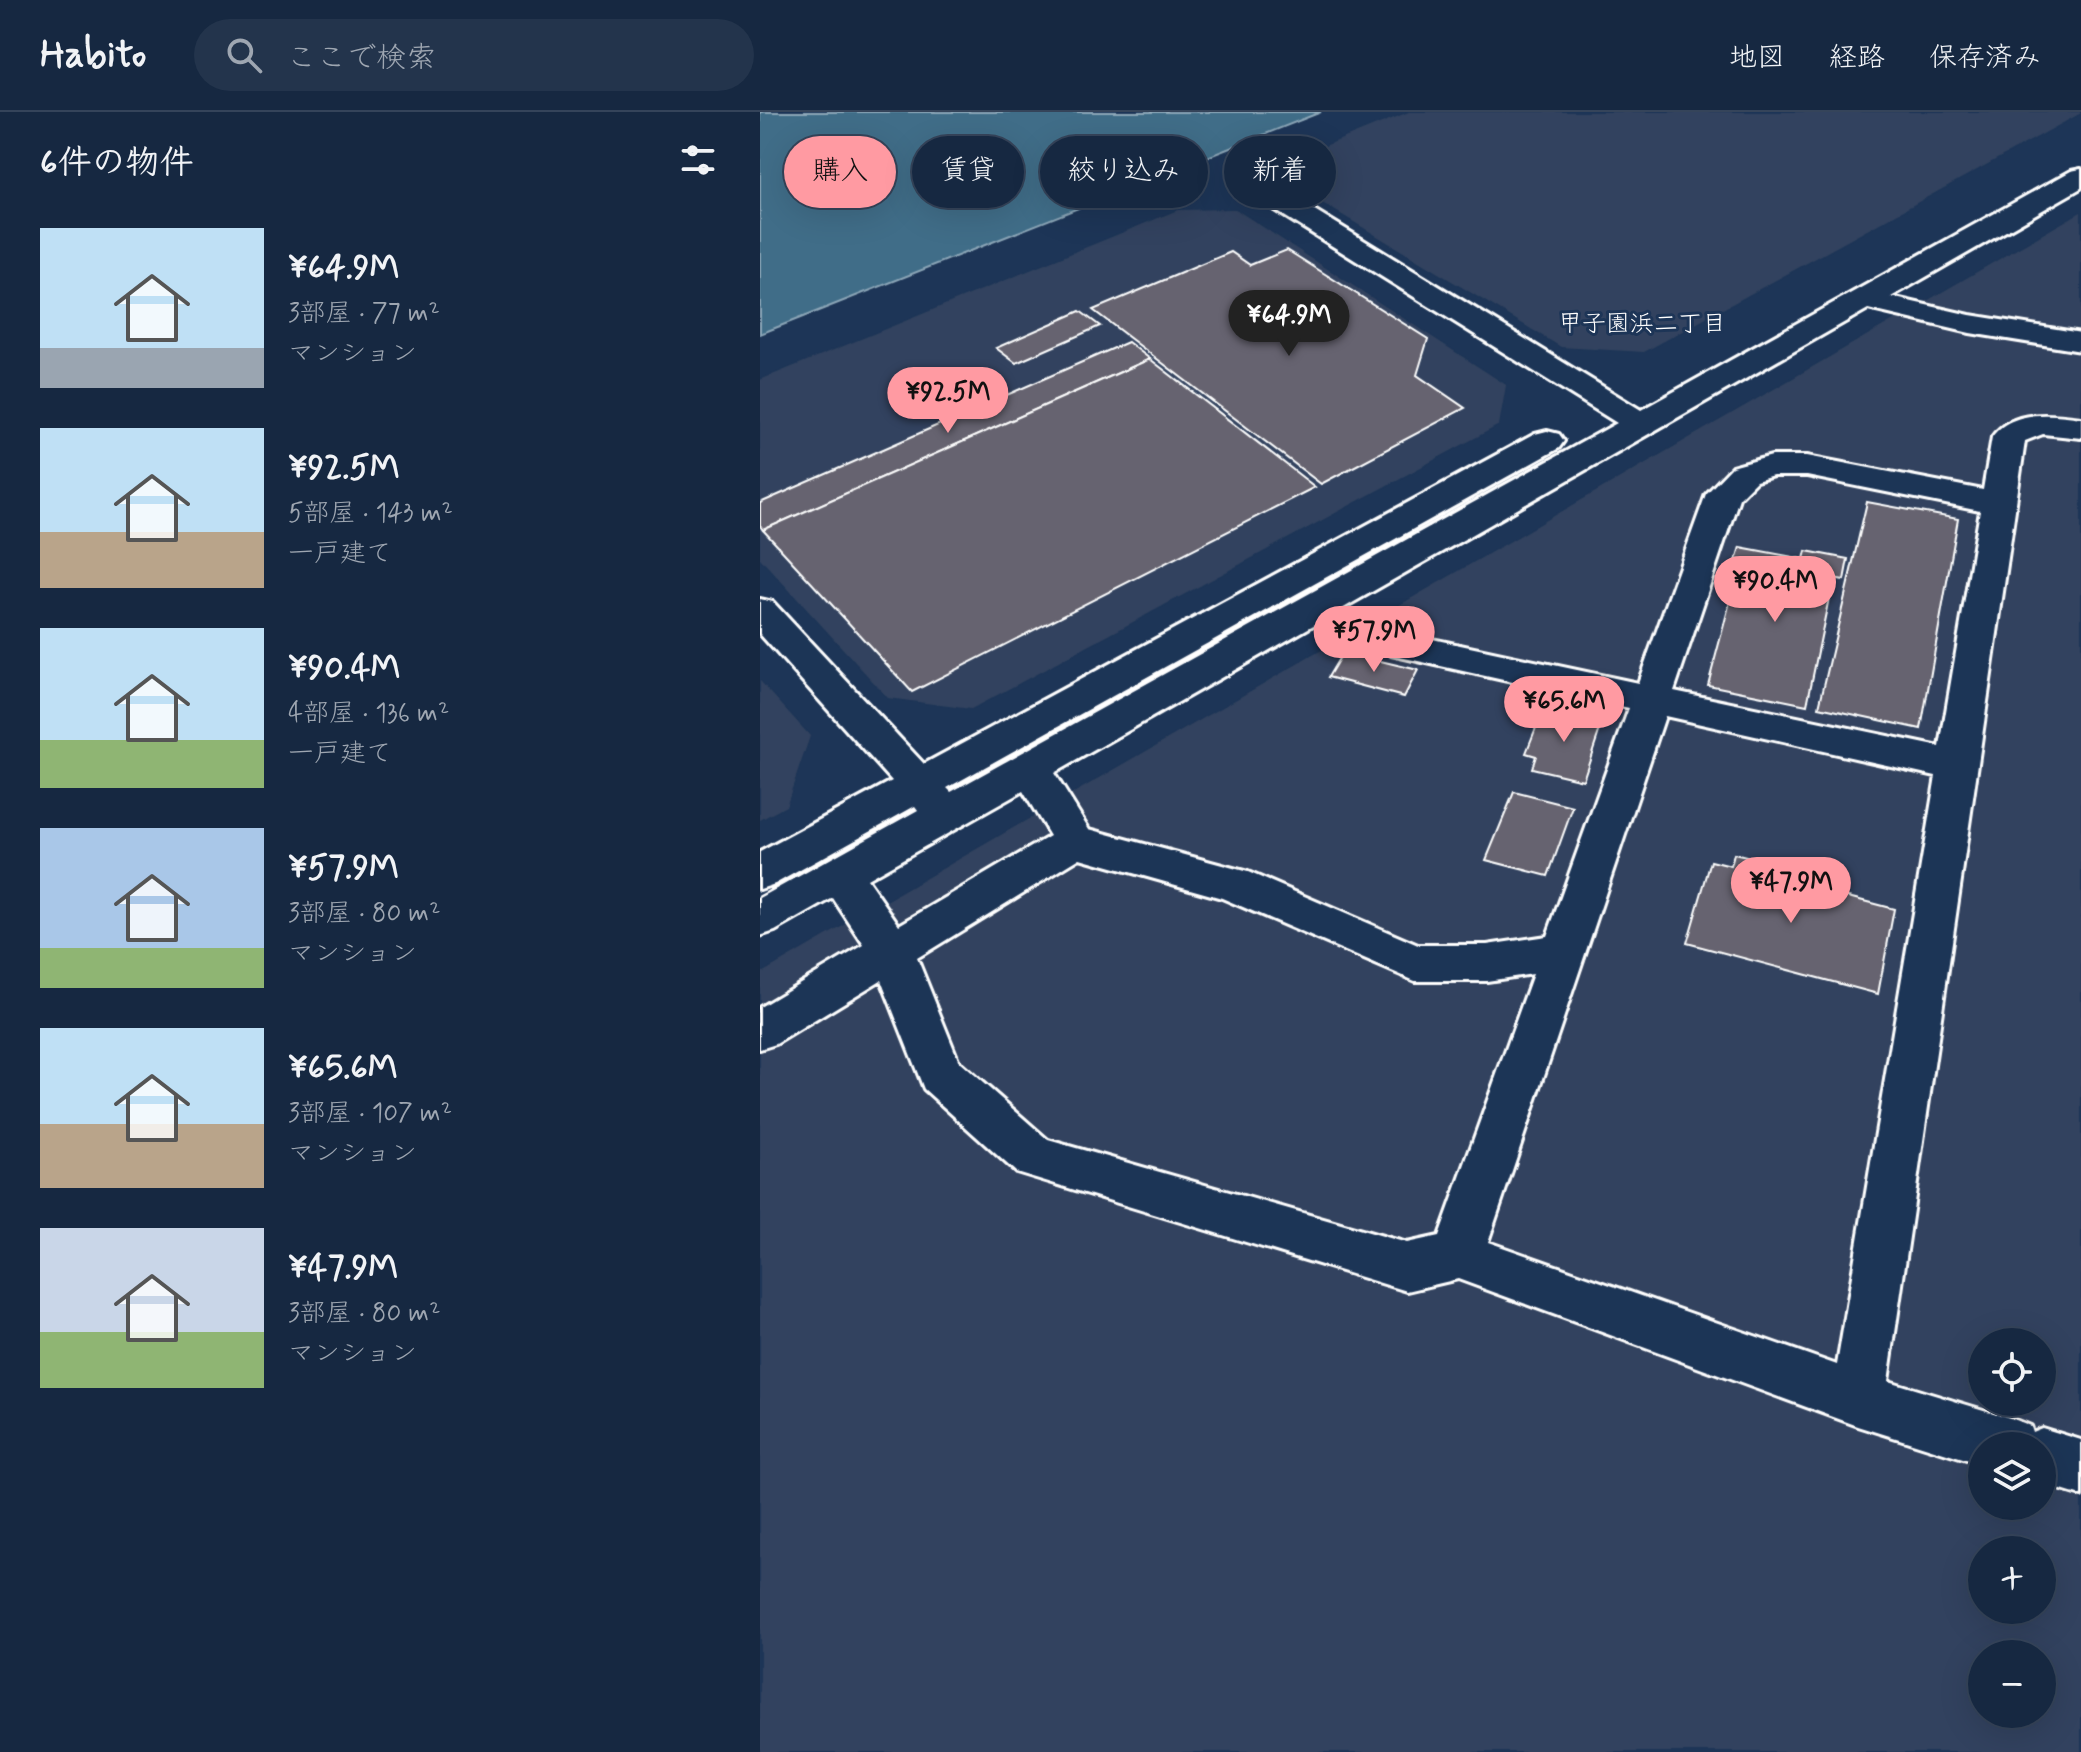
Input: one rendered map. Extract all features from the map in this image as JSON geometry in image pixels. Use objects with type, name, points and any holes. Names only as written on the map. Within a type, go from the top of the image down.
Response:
[{"type":"lane","points":[[760,919],[1029,767],[2081,147]]},
{"type":"lane","points":[[760,872],[920,784],[1626,414],[1862,299],[2081,177]]},
{"type":"lane","points":[[1291,208],[1626,414]]},
{"type":"lane","points":[[1862,299],[1970,324],[2081,342]]},
{"type":"lane","points":[[1858,1399],[2009,437],[2023,425],[2046,422],[2081,428]]},
{"type":"lane","points":[[1458,1255],[1723,494],[1744,474],[1772,466],[1807,466],[1998,504]]},
{"type":"lane","points":[[760,611],[945,814]]},
{"type":"lane","points":[[1404,646],[1958,766]]},
{"type":"lane","points":[[1029,767],[1075,841],[1233,884],[1415,963],[1487,963],[1564,952]]},
{"type":"lane","points":[[760,1030],[1075,841]]},
{"type":"lane","points":[[840,874],[893,952],[941,1075],[1033,1157],[1407,1267],[1458,1255],[1858,1399],[1968,1433]]},
{"type":"lane","points":[[2056,1460],[2081,1468]]},
{"type":"shaded area","points":[[760,112],[1321,112],[1260,136],[1224,136],[1224,150],[1208,157],[1208,136],[1040,136],[1040,208],[1078,208],[760,334]]},
{"type":"shaded area","points":[[1409,112],[2081,112],[1644,352],[1561,347],[1331,208],[1336,208],[1336,141]]},
{"type":"shaded area","points":[[1235,209],[1506,385],[1499,425],[971,709],[888,698],[760,558],[760,380],[1178,210]]},
{"type":"shaded area","points":[[2081,212],[2081,1752],[760,1752],[760,974]]},
{"type":"shaded area","points":[[760,681],[810,736],[786,806],[760,820]]},
{"type":"building","points":[[1287,250],[1428,339],[1417,375],[1465,408],[1321,484],[1093,310],[1231,252],[1250,265]]},
{"type":"building","points":[[1080,311],[1100,326],[1016,363],[996,348]]},
{"type":"building","points":[[1128,342],[1150,359],[763,530],[760,526],[760,503]]},
{"type":"building","points":[[1150,359],[1315,487],[912,692],[763,530]]},
{"type":"building","points":[[1867,502],[1958,519],[1921,729],[1819,707]]},
{"type":"building","points":[[1740,547],[1804,559],[1806,551],[1848,559],[1844,580],[1833,578],[1807,705],[1708,685],[1741,560],[1736,560]]},
{"type":"building","points":[[1343,652],[1418,670],[1404,697],[1328,677]]},
{"type":"building","points":[[1543,710],[1602,723],[1583,780],[1532,768],[1536,756],[1526,753]]},
{"type":"building","points":[[1514,792],[1573,807],[1548,876],[1486,860]]},
{"type":"building","points":[[1734,854],[1787,867],[1783,880],[1894,909],[1878,994],[1687,943],[1711,861],[1731,866]]},
{"type":"district","name":"甲子園浜二丁目","points":[[1642,323]]}]
